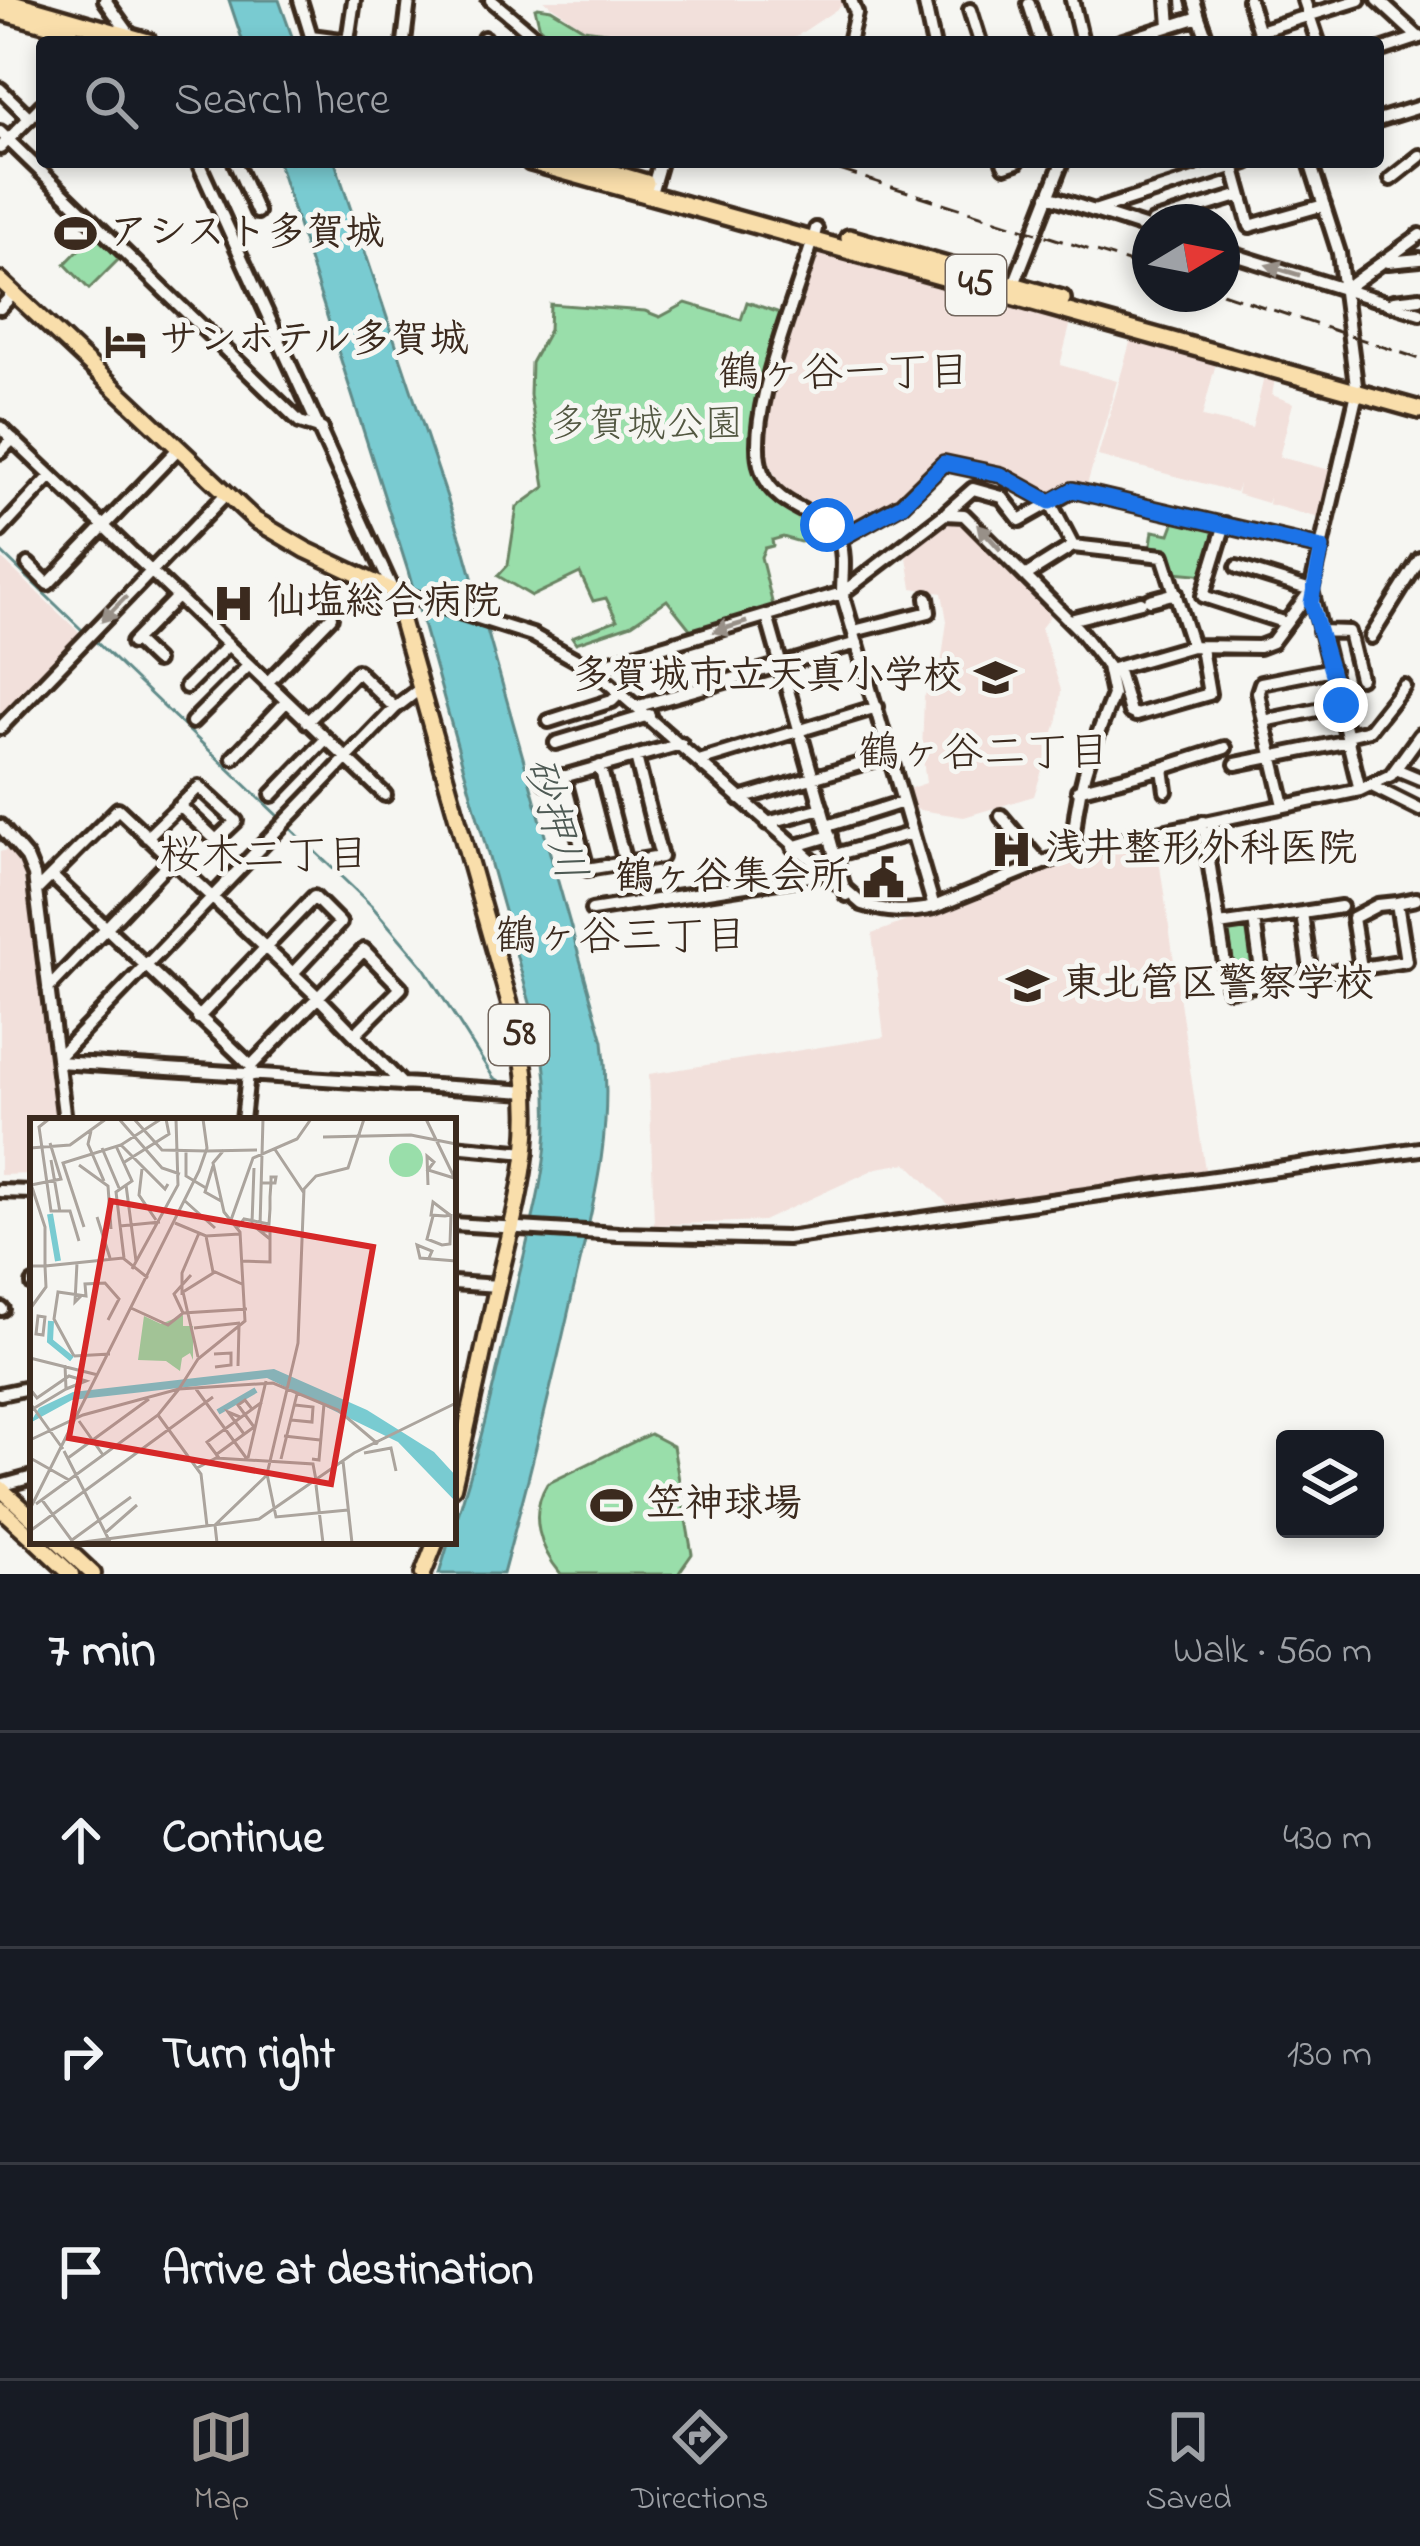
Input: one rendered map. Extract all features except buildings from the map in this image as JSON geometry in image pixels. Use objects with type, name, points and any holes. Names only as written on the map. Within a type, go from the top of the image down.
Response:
[{"type":"highway","points":[[2,0],[124,36]]},
{"type":"highway","points":[[0,11],[89,36]]},
{"type":"highway","name":"45","points":[[557,168],[815,234],[1420,410]]},
{"type":"highway","name":"45","points":[[591,168],[652,190]]},
{"type":"highway","name":"45","points":[[1357,388],[1420,400]]},
{"type":"main road","points":[[0,280],[225,495],[286,540],[393,592]]},
{"type":"main road","name":"58","points":[[393,592],[518,1033],[529,1092],[518,1228],[498,1286],[458,1448]]},
{"type":"main road","points":[[0,1487],[30,1515]]},
{"type":"main road","points":[[0,1508],[30,1536]]},
{"type":"main road","points":[[38,1544],[71,1574]]},
{"type":"main road","points":[[61,1544],[93,1574]]},
{"type":"main road","points":[[423,1574],[435,1544]]},
{"type":"street","points":[[105,0],[135,36]]},
{"type":"street","points":[[300,0],[311,36]]},
{"type":"street","points":[[349,36],[354,0]]},
{"type":"street","points":[[405,36],[409,0]]},
{"type":"street","points":[[491,0],[533,36]]},
{"type":"street","points":[[850,36],[856,14],[851,0]]},
{"type":"street","points":[[924,0],[932,36]]},
{"type":"street","points":[[1072,0],[1081,36]]},
{"type":"street","points":[[1168,0],[1170,26]]},
{"type":"street","points":[[1195,0],[1206,36]]},
{"type":"street","points":[[1249,0],[1261,36]]},
{"type":"street","points":[[1304,0],[1316,36]]},
{"type":"street","points":[[1263,36],[1359,0]]},
{"type":"street","points":[[1378,0],[1419,37],[1384,49]]},
{"type":"street","points":[[1029,4],[1039,36]]},
{"type":"street","points":[[970,10],[978,36]]},
{"type":"street","points":[[1155,36],[1199,17]]},
{"type":"street","points":[[0,89],[30,118]]},
{"type":"street","points":[[1384,118],[1420,106]]},
{"type":"street","points":[[36,112],[3,140],[300,422],[322,429]]},
{"type":"street","points":[[1391,179],[1420,156]]},
{"type":"street","points":[[201,168],[393,592],[548,641],[592,668],[847,895],[885,911],[934,907],[1073,851],[1366,788],[1396,769],[1420,735]]},
{"type":"street","points":[[238,168],[257,212]]},
{"type":"street","points":[[652,190],[658,168]]},
{"type":"street","points":[[1012,290],[1060,168]]},
{"type":"street","points":[[1191,168],[1194,179]]},
{"type":"street","points":[[1094,211],[1223,168]]},
{"type":"street","points":[[1234,168],[1250,226],[1324,205]]},
{"type":"street","points":[[1113,669],[1197,647],[1258,647],[1272,642],[1311,590],[1357,388],[1345,289],[1312,168]]},
{"type":"street","points":[[1213,204],[1241,195]]},
{"type":"street","points":[[1048,196],[1132,221]]},
{"type":"street","points":[[815,234],[761,403],[757,444],[763,473],[777,495],[827,525],[839,539],[842,593],[934,907]]},
{"type":"street","points":[[1345,289],[1420,235]]},
{"type":"street","points":[[1240,257],[1420,313]]},
{"type":"street","points":[[1385,262],[1420,259]]},
{"type":"street","points":[[0,308],[14,293]]},
{"type":"street","points":[[1384,302],[1420,298]]},
{"type":"street","points":[[0,428],[385,795]]},
{"type":"street","points":[[0,452],[13,439]]},
{"type":"street","points":[[28,564],[49,584],[177,450]]},
{"type":"street","points":[[839,539],[902,505],[944,463],[1001,475],[1050,502],[1073,546]]},
{"type":"street","points":[[0,531],[51,476]]},
{"type":"street","points":[[592,668],[842,593],[973,489],[1002,497],[1020,520],[1072,490],[1322,548]]},
{"type":"street","points":[[0,728],[225,495]]},
{"type":"street","points":[[944,514],[971,518],[1024,576],[1070,620],[1113,669],[1130,712],[1136,715],[1209,694],[1163,556],[1073,546],[1024,576]]},
{"type":"street","points":[[1225,524],[1204,596],[1286,623]]},
{"type":"street","points":[[1371,637],[1420,560]]},
{"type":"street","points":[[1237,567],[1311,590]]},
{"type":"street","points":[[1311,590],[1366,788],[1420,810]]},
{"type":"street","points":[[1070,620],[1176,593]]},
{"type":"street","points":[[156,661],[134,642],[176,598]]},
{"type":"street","points":[[556,743],[929,612],[927,598]]},
{"type":"street","points":[[767,616],[847,895]]},
{"type":"street","points":[[267,683],[331,617]]},
{"type":"street","points":[[1320,631],[1349,632],[1360,678]]},
{"type":"street","points":[[186,687],[227,646]]},
{"type":"street","points":[[192,722],[248,666]]},
{"type":"street","points":[[1073,851],[1078,790],[1113,694],[1113,669]]},
{"type":"street","points":[[1284,806],[1258,692],[1261,683],[1332,669]]},
{"type":"street","points":[[307,722],[357,671],[394,708]]},
{"type":"street","points":[[1236,764],[1369,730],[1404,686]]},
{"type":"street","points":[[58,1060],[394,708],[421,688]]},
{"type":"street","points":[[550,722],[612,701],[621,692]]},
{"type":"street","points":[[233,758],[286,702]]},
{"type":"street","points":[[1264,721],[1341,705]]},
{"type":"street","points":[[699,760],[877,707]]},
{"type":"street","points":[[272,795],[325,740]]},
{"type":"street","points":[[545,782],[681,744]]},
{"type":"street","points":[[1078,790],[1226,748]]},
{"type":"street","points":[[740,799],[890,755]]},
{"type":"street","points":[[563,776],[587,869],[661,857],[635,757]]},
{"type":"street","points":[[599,766],[625,863]]},
{"type":"street","points":[[1163,768],[1166,791]]},
{"type":"street","points":[[1396,769],[1420,779]]},
{"type":"street","points":[[148,837],[180,806],[200,787],[236,821],[216,840],[180,806]]},
{"type":"street","points":[[793,847],[903,802]]},
{"type":"street","points":[[767,823],[822,808]]},
{"type":"street","points":[[36,892],[118,809],[318,997],[403,1085]]},
{"type":"street","points":[[1001,816],[1040,862]]},
{"type":"street","points":[[1203,822],[1231,1004]]},
{"type":"street","points":[[0,826],[27,857],[36,892],[65,1118]]},
{"type":"street","points":[[835,855],[912,833]]},
{"type":"street","points":[[48,988],[172,860]]},
{"type":"street","points":[[592,910],[823,874]]},
{"type":"street","points":[[53,877],[251,1072]]},
{"type":"street","points":[[198,1018],[314,897],[340,923],[292,973]]},
{"type":"street","points":[[1360,968],[1353,918],[1378,904],[1416,898]]},
{"type":"street","points":[[1228,989],[1406,961],[1397,903]]},
{"type":"street","points":[[1219,925],[1341,907]]},
{"type":"street","points":[[1302,913],[1311,976]]},
{"type":"street","points":[[1254,920],[1263,984]]},
{"type":"street","points":[[243,1118],[251,1072],[364,950],[401,988],[355,1034]]},
{"type":"street","points":[[58,1060],[529,1092]]},
{"type":"street","points":[[456,1146],[527,1153]]},
{"type":"street","points":[[456,1224],[787,1238],[1420,1149]]},
{"type":"street","points":[[0,1191],[30,1192]]},
{"type":"street","points":[[456,1283],[498,1286]]},
{"type":"street","points":[[0,1394],[30,1388]]},
{"type":"street","points":[[0,1487],[30,1478]]},
{"type":"shaded area","points":[[543,0],[846,3],[797,36],[638,36],[584,28]]},
{"type":"shaded area","points":[[819,250],[1071,322],[1060,365],[1117,381],[1087,485],[1073,485],[1053,496],[1025,477],[944,459],[903,499],[844,529],[783,491],[767,459],[767,412]]},
{"type":"shaded area","points":[[1131,339],[1216,363],[1202,417],[1252,428],[1264,377],[1275,379],[1272,395],[1293,403],[1279,457],[1334,471],[1323,519],[1268,504],[1269,497],[1267,503],[1237,494],[1239,484],[1236,492],[1098,456]]},
{"type":"shaded area","name":"多賀城市立天真小学校","points":[[945,520],[969,523],[1050,616],[1041,628],[1061,690],[1058,719],[1034,796],[964,817],[914,809],[908,789],[926,783],[924,697],[941,665],[947,621],[942,593],[912,588],[906,551]]},
{"type":"shaded area","points":[[0,557],[82,635],[0,722]]},
{"type":"shaded area","name":"東北管区警察学校","points":[[1152,839],[1157,846],[1205,1170],[951,1207],[907,1163],[877,1168],[763,1221],[654,1225],[649,1074],[884,1037],[872,934],[1061,862]]},
{"type":"shaded area","points":[[9,849],[23,871],[60,1118],[30,1118],[30,1174],[0,1175],[0,852]]},
{"type":"green space","points":[[535,8],[551,9],[584,29],[634,36],[553,36],[540,28]]},
{"type":"green space","points":[[97,231],[122,256],[89,289],[65,264]]},
{"type":"green space","name":"多賀城公園","points":[[747,302],[786,315],[758,406],[754,455],[759,477],[778,501],[833,538],[800,542],[783,537],[765,548],[761,557],[774,610],[694,634],[667,600],[632,624],[576,643],[572,637],[617,620],[606,598],[593,601],[580,573],[532,596],[498,576],[508,565],[517,507],[545,487],[530,395],[531,363],[549,330],[550,304],[645,311],[660,317],[686,303],[741,320]]},
{"type":"green space","points":[[1176,518],[1220,529],[1206,575],[1174,572],[1164,555],[1150,551],[1153,531],[1170,534]]},
{"type":"green space","points":[[1247,926],[1258,975],[1234,983],[1223,933]]},
{"type":"green space","name":"笠神球場","points":[[650,1434],[673,1446],[692,1554],[678,1574],[561,1574],[539,1531],[538,1508],[547,1484]]},
{"type":"water","points":[[229,0],[279,0],[292,36],[241,36]]},
{"type":"water","points":[[280,168],[337,168],[463,545],[603,1041],[606,1107],[594,1200],[503,1574],[439,1574],[448,1544],[456,1544],[456,1520],[537,1201],[546,1142],[546,1078],[541,1042],[408,571]]},
{"type":"waterway","points":[[0,551],[81,629]]},
{"type":"waterway","points":[[93,639],[281,819]]},
{"type":"waterway","points":[[288,826],[371,905],[423,966],[493,1077],[516,1083]]},
{"type":"railway","points":[[479,0],[524,36]]},
{"type":"railway","points":[[833,168],[1132,263]]},
{"type":"railway","points":[[1240,299],[1420,359]]},
{"type":"place","name":"アシスト多賀城","points":[[75,234]]},
{"type":"place","name":"サンホテル多賀城","points":[[125,341]]},
{"type":"place","name":"仙塩総合病院","points":[[233,603]]},
{"type":"place","name":"多賀城市立天真小学校","points":[[996,677]]},
{"type":"place","name":"浅井整形外科医院","points":[[1011,850]]},
{"type":"place","name":"鶴ヶ谷集会所","points":[[883,878]]},
{"type":"place","name":"東北管区警察学校","points":[[1028,985]]},
{"type":"place","name":"笠神球場","points":[[612,1505]]},
{"type":"district","name":"鶴ヶ谷一丁目","points":[[844,374]]},
{"type":"district","name":"鶴ヶ谷二丁目","points":[[984,754]]},
{"type":"district","name":"桜木二丁目","points":[[264,857]]},
{"type":"district","name":"鶴ヶ谷三丁目","points":[[621,938]]},
{"type":"route","points":[[827,525],[839,539],[902,505],[944,463],[1001,475],[1050,502],[1072,490],[1322,548],[1311,603],[1341,705]]},
{"type":"water label","name":"砂押川","points":[[553,819]]}]
